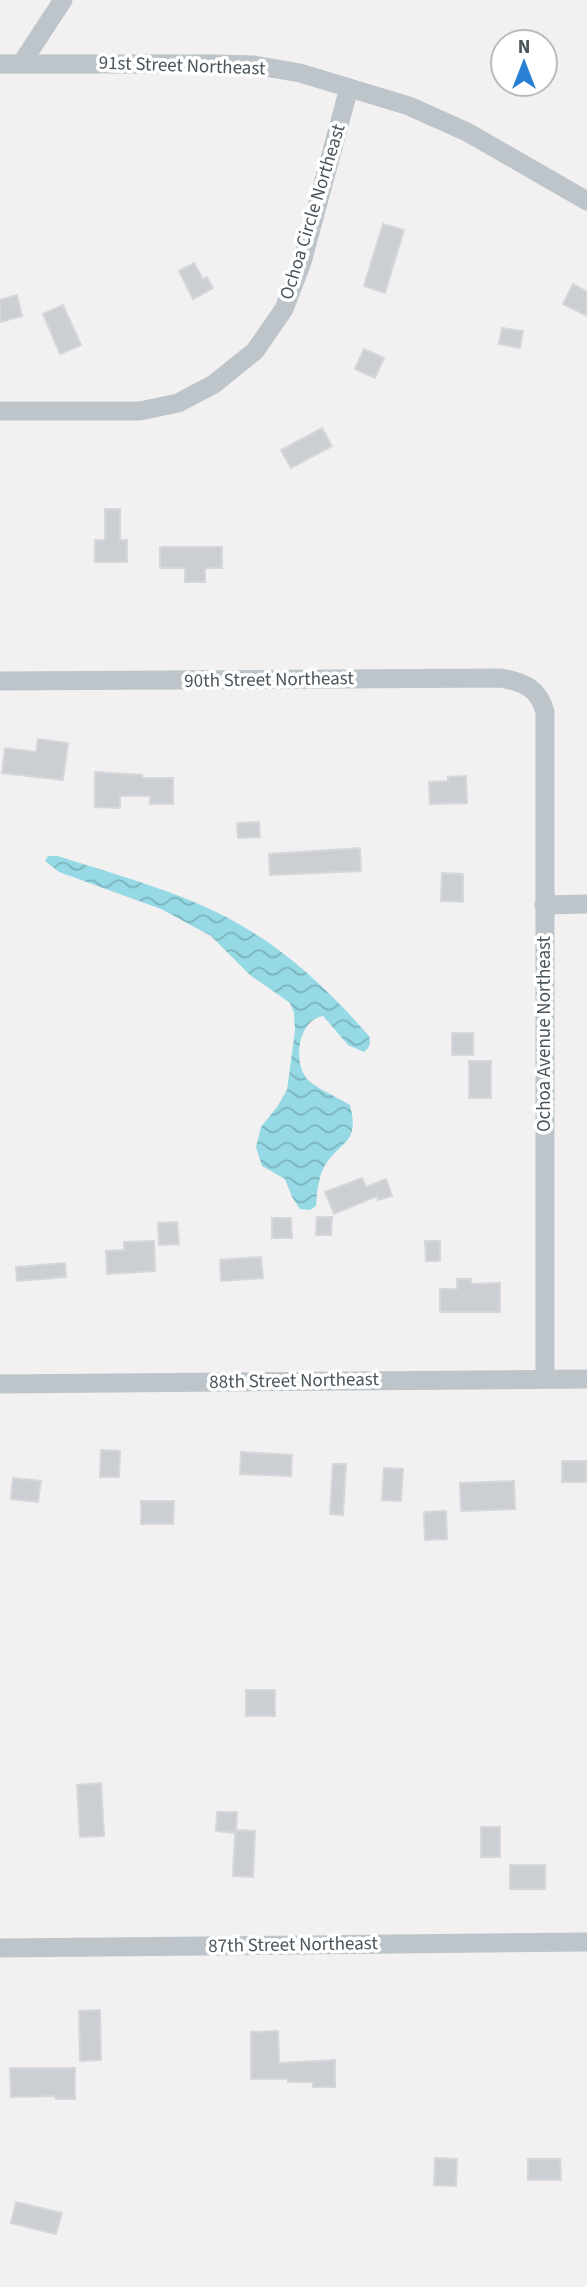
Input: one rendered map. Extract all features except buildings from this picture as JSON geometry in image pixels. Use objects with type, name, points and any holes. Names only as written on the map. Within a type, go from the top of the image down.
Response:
[{"type":"street","points":[[21,64],[63,0]]},
{"type":"street","name":"91st Street Northeast","points":[[0,64],[254,65],[299,73],[409,106],[467,132],[587,201]]},
{"type":"street","name":"Ochoa Circle Northeast","points":[[0,411],[140,411],[178,402],[214,384],[255,351],[284,309],[302,262],[349,88]]},
{"type":"street","name":"90th Street Northeast","points":[[0,681],[501,678],[516,680],[534,692]]},
{"type":"street","name":"Ochoa Avenue Northeast","points":[[534,692],[542,700],[545,712],[545,1379]]},
{"type":"street","points":[[544,905],[587,904]]},
{"type":"street","name":"88th Street Northeast","points":[[0,1384],[587,1379]]},
{"type":"street","name":"87th Street Northeast","points":[[0,1948],[587,1942]]},
{"type":"water","points":[[48,856],[58,856],[156,887],[227,917],[298,965],[342,1006],[369,1036],[370,1045],[364,1052],[348,1045],[323,1016],[308,1025],[300,1043],[303,1073],[311,1083],[350,1105],[353,1128],[351,1135],[324,1167],[316,1206],[310,1210],[300,1209],[285,1179],[262,1166],[256,1147],[261,1127],[287,1090],[295,1031],[294,1013],[290,1003],[250,975],[211,936],[161,909],[59,872],[45,861]]}]
